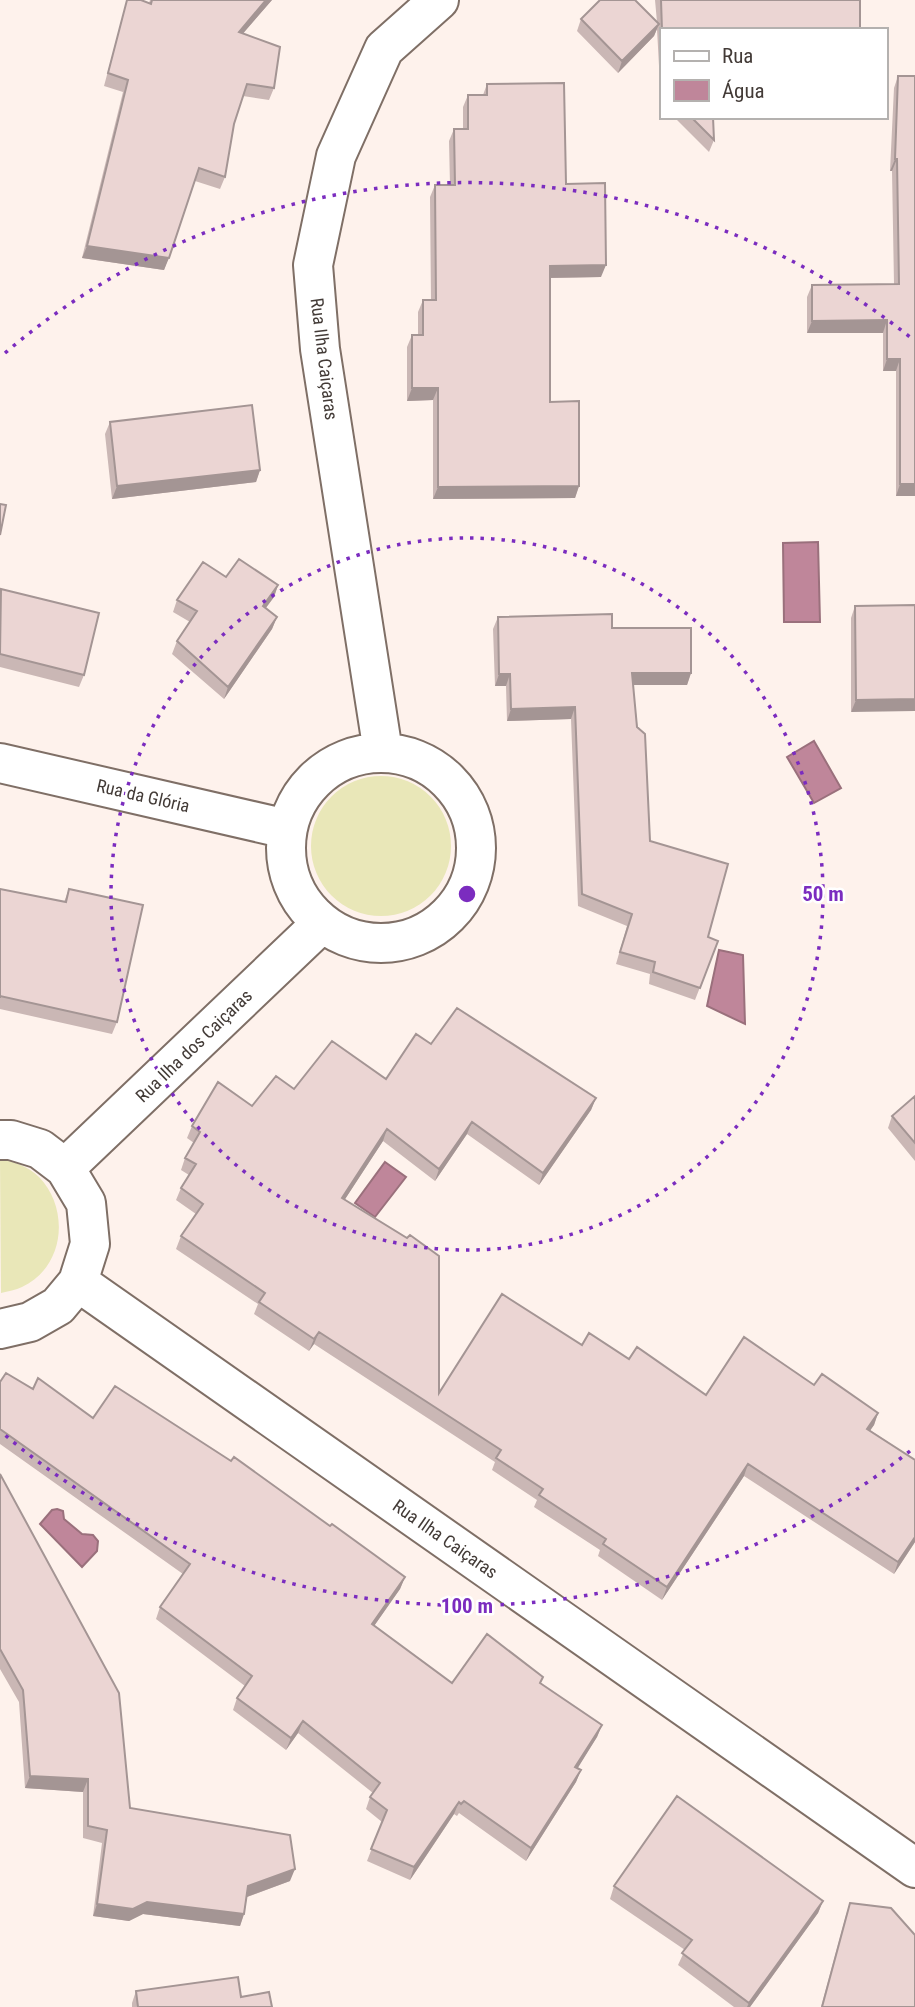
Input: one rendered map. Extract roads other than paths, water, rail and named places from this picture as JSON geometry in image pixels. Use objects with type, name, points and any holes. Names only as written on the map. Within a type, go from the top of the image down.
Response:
[{"type":"street","name":"Rua Ilha Caiçaras","points":[[383,752],[320,349],[313,265],[335,156],[384,49],[439,0]]},
{"type":"street","points":[[383,752],[414,757],[443,775],[463,800],[474,831],[475,863],[464,895],[444,920],[415,937],[384,944],[351,939],[322,923],[304,904],[291,882],[286,855],[287,829],[306,789],[340,761],[383,752]]},
{"type":"street","name":"Rua da Glória","points":[[0,763],[287,829]]},
{"type":"street","name":"Rua Ilha dos Caiçaras","points":[[65,1168],[322,923]]},
{"type":"street","points":[[0,1140],[10,1140],[40,1149],[65,1168],[86,1203],[90,1244],[78,1282],[58,1306],[30,1322],[0,1329]]},
{"type":"street","name":"Rua Ilha Caiçaras","points":[[78,1282],[915,1868]]},
{"type":"water","points":[[818,542],[820,622],[784,622],[783,543]]},
{"type":"water","points":[[814,741],[841,788],[814,803],[787,757]]},
{"type":"water","points":[[719,950],[743,955],[745,1024],[707,1006]]},
{"type":"water","points":[[385,1162],[406,1177],[375,1217],[355,1203]]},
{"type":"water","points":[[52,1510],[63,1511],[64,1519],[82,1534],[93,1535],[98,1541],[97,1551],[82,1567],[40,1524]]}]
